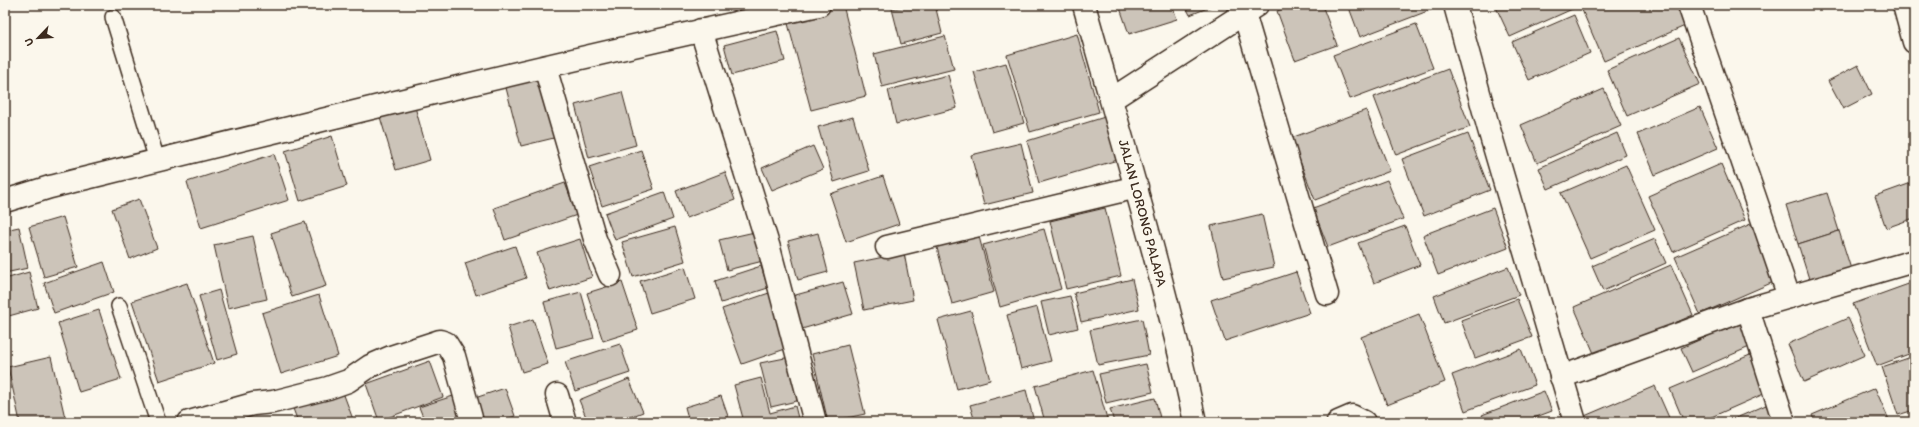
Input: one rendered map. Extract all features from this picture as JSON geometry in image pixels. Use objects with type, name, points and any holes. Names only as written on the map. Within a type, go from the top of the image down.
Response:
[{"type":"street","points":[[5,201],[50,187],[157,160],[701,30],[819,5]]},
{"type":"street","name":"JALAN LORONG PALAPA","points":[[1084,5],[1137,187],[1184,372],[1195,422]]},
{"type":"street","points":[[1455,5],[1488,126],[1575,422]]},
{"type":"street","points":[[1690,5],[1789,297]]},
{"type":"street","points":[[1904,5],[1914,42]]},
{"type":"street","points":[[1112,99],[1250,9],[1327,294]]},
{"type":"street","points":[[701,30],[769,248],[816,422]]},
{"type":"street","points":[[544,67],[595,239],[610,275]]},
{"type":"street","points":[[887,247],[1137,187]]},
{"type":"street","points":[[1561,377],[1748,309],[1914,261]]},
{"type":"street","points":[[1748,309],[1784,422]]},
{"type":"street","points":[[189,422],[253,404],[273,402],[341,384],[391,357],[440,341],[446,343],[454,356],[471,418]]},
{"type":"street","points":[[557,395],[566,422]]},
{"type":"street","points":[[1338,422],[1352,416],[1364,422]]},
{"type":"lane","points":[[113,17],[157,160]]},
{"type":"lane","points":[[119,306],[158,422]]},
{"type":"building","points":[[829,5],[843,5],[866,96],[811,110],[786,16]]},
{"type":"building","points":[[909,5],[935,5],[942,33],[901,44],[892,9]]},
{"type":"building","points":[[1119,5],[1172,5],[1177,19],[1129,34]]},
{"type":"building","points":[[1185,5],[1215,5],[1190,15]]},
{"type":"building","points":[[1294,5],[1322,5],[1337,45],[1295,60],[1277,11]]},
{"type":"building","points":[[1348,5],[1431,5],[1433,9],[1360,37]]},
{"type":"building","points":[[1495,5],[1579,5],[1579,6],[1510,37]]},
{"type":"building","points":[[1594,5],[1676,5],[1685,26],[1604,61],[1582,10]]},
{"type":"building","points":[[1574,15],[1590,53],[1529,80],[1512,42]]},
{"type":"building","points":[[1416,24],[1433,68],[1350,99],[1333,55]]},
{"type":"building","points":[[777,31],[785,61],[732,75],[724,45]]},
{"type":"building","points":[[1077,34],[1099,112],[1030,132],[1007,55]]},
{"type":"building","points":[[945,36],[954,69],[882,87],[874,54]]},
{"type":"building","points":[[1679,38],[1700,84],[1627,116],[1607,70]]},
{"type":"building","points":[[1006,63],[1024,123],[992,132],[974,72]]},
{"type":"building","points":[[1858,65],[1872,94],[1843,109],[1828,81]]},
{"type":"building","points":[[1448,69],[1470,127],[1396,155],[1374,97]]},
{"type":"building","points":[[543,75],[558,137],[521,146],[505,84]]},
{"type":"building","points":[[948,75],[957,108],[896,124],[888,90]]},
{"type":"building","points":[[1604,89],[1621,126],[1537,163],[1521,125]]},
{"type":"building","points":[[622,92],[636,145],[589,158],[575,105]]},
{"type":"building","points":[[415,107],[430,160],[396,170],[380,117]]},
{"type":"building","points":[[1700,107],[1718,148],[1655,175],[1638,134]]},
{"type":"building","points":[[1366,110],[1390,171],[1315,200],[1291,138]]},
{"type":"building","points":[[1108,116],[1121,159],[1039,183],[1027,141]]},
{"type":"building","points":[[853,117],[869,171],[834,182],[818,127]]},
{"type":"building","points":[[1617,133],[1626,155],[1548,189],[1539,168]]},
{"type":"building","points":[[1468,134],[1490,190],[1424,216],[1402,159]]},
{"type":"building","points":[[332,136],[347,186],[300,201],[285,151]]},
{"type":"building","points":[[1021,143],[1033,193],[984,205],[971,155]]},
{"type":"building","points":[[813,146],[823,169],[772,190],[762,168]]},
{"type":"building","points":[[641,150],[654,189],[602,206],[589,167]]},
{"type":"building","points":[[274,154],[289,200],[201,228],[187,182]]},
{"type":"building","points":[[1721,164],[1745,220],[1673,252],[1648,196]]},
{"type":"building","points":[[1626,165],[1655,230],[1590,258],[1561,193]]},
{"type":"building","points":[[725,172],[735,200],[686,218],[676,191]]},
{"type":"building","points":[[883,176],[899,224],[846,242],[830,194]]},
{"type":"building","points":[[1387,180],[1403,219],[1328,247],[1313,208]]},
{"type":"building","points":[[1914,182],[1914,218],[1886,228],[1875,196]]},
{"type":"building","points":[[565,183],[577,215],[505,240],[494,208]]},
{"type":"building","points":[[664,192],[673,219],[615,240],[605,213]]},
{"type":"building","points":[[1827,193],[1839,231],[1798,244],[1786,205]]},
{"type":"building","points":[[139,199],[157,248],[130,259],[112,209]]},
{"type":"building","points":[[1105,208],[1121,276],[1066,289],[1050,221]]},
{"type":"building","points":[[1493,208],[1508,248],[1438,275],[1423,235]]},
{"type":"building","points":[[1262,214],[1274,267],[1223,278],[1211,226]]},
{"type":"building","points":[[63,217],[78,267],[44,277],[29,227]]},
{"type":"building","points":[[305,222],[326,286],[292,297],[271,233]]},
{"type":"building","points":[[1753,223],[1778,280],[1700,314],[1675,257]]},
{"type":"building","points":[[1405,226],[1420,265],[1374,283],[1358,243]]},
{"type":"building","points":[[19,227],[28,268],[5,273],[5,230]]},
{"type":"building","points":[[675,227],[685,261],[633,277],[622,242]]},
{"type":"building","points":[[1044,229],[1061,289],[1000,307],[983,245]]},
{"type":"building","points":[[759,231],[767,260],[727,270],[719,240]]},
{"type":"building","points":[[1839,231],[1851,269],[1810,282],[1798,244]]},
{"type":"building","points":[[818,233],[828,272],[798,280],[788,241]]},
{"type":"building","points":[[978,233],[994,292],[952,304],[936,244]]},
{"type":"building","points":[[253,236],[267,299],[228,308],[214,245]]},
{"type":"building","points":[[580,239],[592,277],[550,291],[537,253]]},
{"type":"building","points":[[1655,239],[1666,263],[1603,291],[1592,266]]},
{"type":"building","points":[[515,246],[526,278],[476,295],[465,263]]},
{"type":"building","points":[[904,253],[913,300],[864,310],[854,263]]},
{"type":"building","points":[[104,262],[114,292],[54,313],[44,283]]},
{"type":"building","points":[[1671,265],[1693,315],[1596,358],[1574,307]]},
{"type":"building","points":[[761,266],[768,288],[721,303],[715,281]]},
{"type":"building","points":[[685,267],[695,299],[650,313],[640,281]]},
{"type":"building","points":[[1508,267],[1519,295],[1444,323],[1434,296]]},
{"type":"building","points":[[29,272],[38,308],[5,317],[5,279]]},
{"type":"building","points":[[1296,272],[1310,313],[1225,341],[1211,300]]},
{"type":"building","points":[[1132,279],[1139,309],[1081,322],[1074,293]]},
{"type":"building","points":[[622,282],[638,330],[603,341],[587,293]]},
{"type":"building","points":[[843,282],[853,314],[802,329],[792,296]]},
{"type":"building","points":[[1914,282],[1914,352],[1877,366],[1853,304]]},
{"type":"building","points":[[187,283],[214,363],[159,381],[132,301]]},
{"type":"building","points":[[219,290],[237,354],[217,360],[199,296]]},
{"type":"building","points":[[581,292],[594,338],[556,348],[544,302]]},
{"type":"building","points":[[772,292],[791,347],[742,364],[722,309]]},
{"type":"building","points":[[319,295],[338,356],[281,374],[262,313]]},
{"type":"building","points":[[1070,296],[1078,328],[1049,335],[1041,302]]},
{"type":"building","points":[[1517,299],[1532,337],[1475,358],[1461,320]]},
{"type":"building","points":[[1037,307],[1051,361],[1021,369],[1007,315]]},
{"type":"building","points":[[99,310],[121,379],[79,392],[58,323]]},
{"type":"building","points":[[971,311],[990,380],[957,389],[938,320]]},
{"type":"building","points":[[1419,314],[1445,382],[1387,405],[1361,337]]},
{"type":"building","points":[[1848,318],[1865,355],[1804,382],[1788,344]]},
{"type":"building","points":[[533,319],[548,364],[522,372],[508,327]]},
{"type":"building","points":[[1142,319],[1149,355],[1098,365],[1090,330]]},
{"type":"building","points":[[1744,320],[1754,345],[1692,372],[1681,348]]},
{"type":"building","points":[[620,344],[630,373],[575,391],[565,362]]},
{"type":"building","points":[[848,345],[865,414],[828,422],[812,354]]},
{"type":"building","points":[[1521,349],[1535,385],[1465,411],[1452,375]]},
{"type":"building","points":[[1750,355],[1766,393],[1700,422],[1684,422],[1670,389]]},
{"type":"building","points":[[795,356],[805,399],[771,407],[760,363]]},
{"type":"building","points":[[1914,356],[1914,410],[1898,415],[1882,367]]},
{"type":"building","points":[[51,357],[66,422],[20,422],[8,367]]},
{"type":"building","points":[[430,361],[443,397],[379,421],[366,384]]},
{"type":"building","points":[[1146,364],[1153,392],[1106,403],[1099,374]]},
{"type":"building","points":[[1093,370],[1108,422],[1045,422],[1035,386]]},
{"type":"building","points":[[761,378],[770,413],[795,406],[799,422],[744,422],[734,385]]},
{"type":"building","points":[[629,379],[643,412],[617,422],[588,422],[579,400]]},
{"type":"building","points":[[1655,386],[1671,422],[1582,422],[1580,418]]},
{"type":"building","points":[[341,387],[354,422],[298,422],[292,406]]},
{"type":"building","points":[[505,388],[515,416],[499,422],[477,422],[469,400]]},
{"type":"building","points":[[1875,388],[1890,422],[1815,422],[1812,415]]},
{"type":"building","points":[[1026,390],[1034,422],[975,422],[970,405]]},
{"type":"building","points":[[1544,391],[1552,411],[1523,422],[1485,422],[1482,415]]},
{"type":"building","points":[[453,396],[462,422],[425,422],[419,407]]},
{"type":"building","points":[[721,396],[730,422],[689,422],[685,407]]},
{"type":"building","points":[[1155,398],[1161,422],[1114,422],[1110,409]]},
{"type":"building","points":[[5,400],[8,421],[5,421]]},
{"type":"building","points":[[1766,405],[1774,422],[1727,422]]}]
